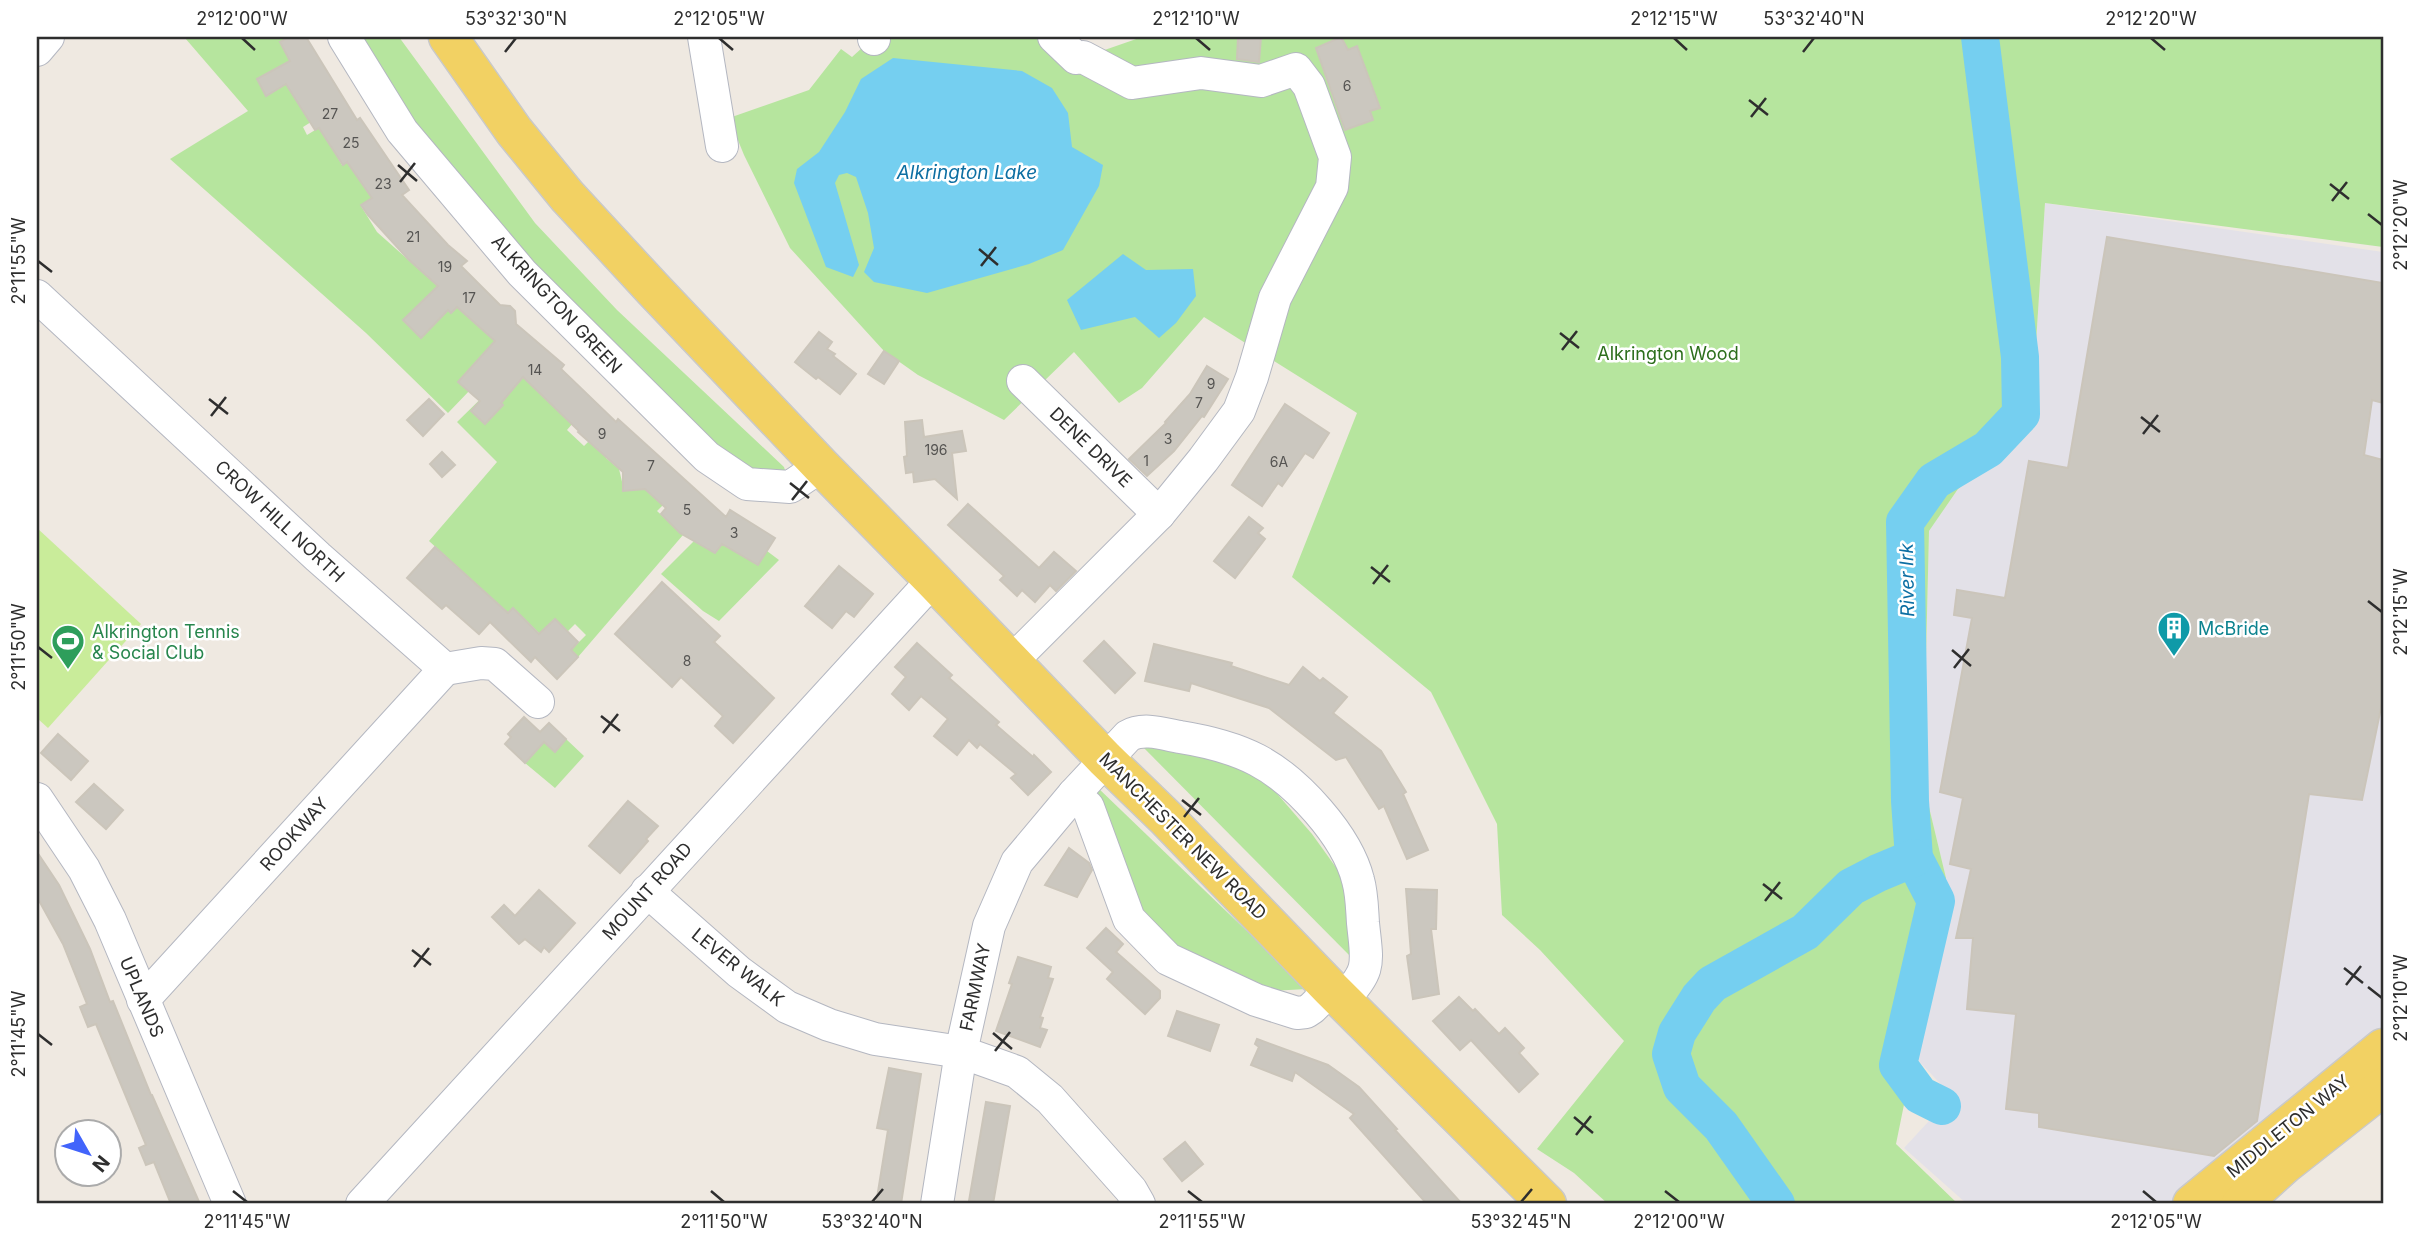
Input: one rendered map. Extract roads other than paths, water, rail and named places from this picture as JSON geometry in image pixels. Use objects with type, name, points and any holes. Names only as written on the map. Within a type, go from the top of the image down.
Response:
[{"type":"main road","name":"MANCHESTER NEW ROAD","points":[[448,37],[514,131],[566,196],[821,466],[1105,759],[1167,818],[1542,1202]]},
{"type":"main road","name":"MIDDLETON WAY","points":[[2192,1204],[2383,1048]]},
{"type":"main road","name":"MIDDLETON WAY","points":[[2241,1204],[2284,1165],[2383,1087]]},
{"type":"street","points":[[37,50],[48,37]]},
{"type":"street","name":"ALKRINGTON GREEN","points":[[344,37],[402,131],[522,273],[548,316],[707,457],[747,484],[790,487],[821,466]]},
{"type":"street","points":[[704,37],[722,146]]},
{"type":"street","points":[[1011,662],[1159,514],[1239,411],[1275,298],[1332,187],[1335,157],[1308,86],[1296,69],[1261,81],[1202,73],[1132,83],[1090,60],[1076,58],[1054,37]]},
{"type":"street","name":"CROW HILL NORTH","points":[[37,296],[318,557],[445,669]]},
{"type":"street","name":"DENE DRIVE","points":[[1023,381],[1159,514]]},
{"type":"street","name":"MOUNT ROAD","points":[[362,1204],[933,580]]},
{"type":"street","points":[[445,669],[481,663],[495,664],[538,702]]},
{"type":"street","name":"ROOKWAY","points":[[143,1000],[445,669]]},
{"type":"street","name":"FARMWAY","points":[[937,1204],[961,1052],[989,926],[1017,862],[1074,794],[1105,759],[1135,732],[1180,737],[1237,751],[1258,761],[1303,796],[1321,815],[1348,853],[1358,879],[1366,966],[1362,980],[1312,1008],[1297,1013],[1256,1000],[1168,959],[1129,919],[1088,807],[1074,794]]},
{"type":"street","name":"UPLANDS","points":[[37,799],[84,869],[110,920],[230,1204]]},
{"type":"street","name":"LEVER WALK","points":[[647,891],[739,972],[787,1007],[829,1025],[875,1039],[961,1052],[1017,1072],[1032,1082],[1132,1190],[1139,1204]]},
{"type":"water","name":"Alkrington Lake","points":[[893,58],[1022,71],[1052,88],[1068,113],[1072,147],[1103,165],[1099,186],[1063,250],[1029,264],[927,293],[874,282],[864,272],[874,248],[868,213],[856,177],[847,173],[839,175],[835,183],[859,265],[853,277],[826,267],[794,183],[797,169],[819,152],[845,112],[861,79]]},
{"type":"water","points":[[1123,254],[1146,270],[1193,269],[1196,296],[1176,323],[1159,338],[1135,317],[1081,330],[1067,300]]},
{"type":"waterway","name":"River Irk","points":[[1942,1106],[1920,1095],[1898,1065],[1936,901],[1914,858],[1910,801],[1905,522],[1934,481],[1988,449],[2021,414],[2020,357],[1980,37]]},
{"type":"waterway","points":[[1776,1204],[1721,1126],[1682,1087],[1671,1054],[1677,1033],[1699,998],[1712,984],[1805,932],[1851,887],[1914,858]]},
{"type":"place","name":"McBride","points":[[2174,658]]},
{"type":"place","name":"Alkrington Tennis & Social Club","points":[[68,671]]},
{"type":"park label","name":"Alkrington Wood","points":[[1668,353]]}]
